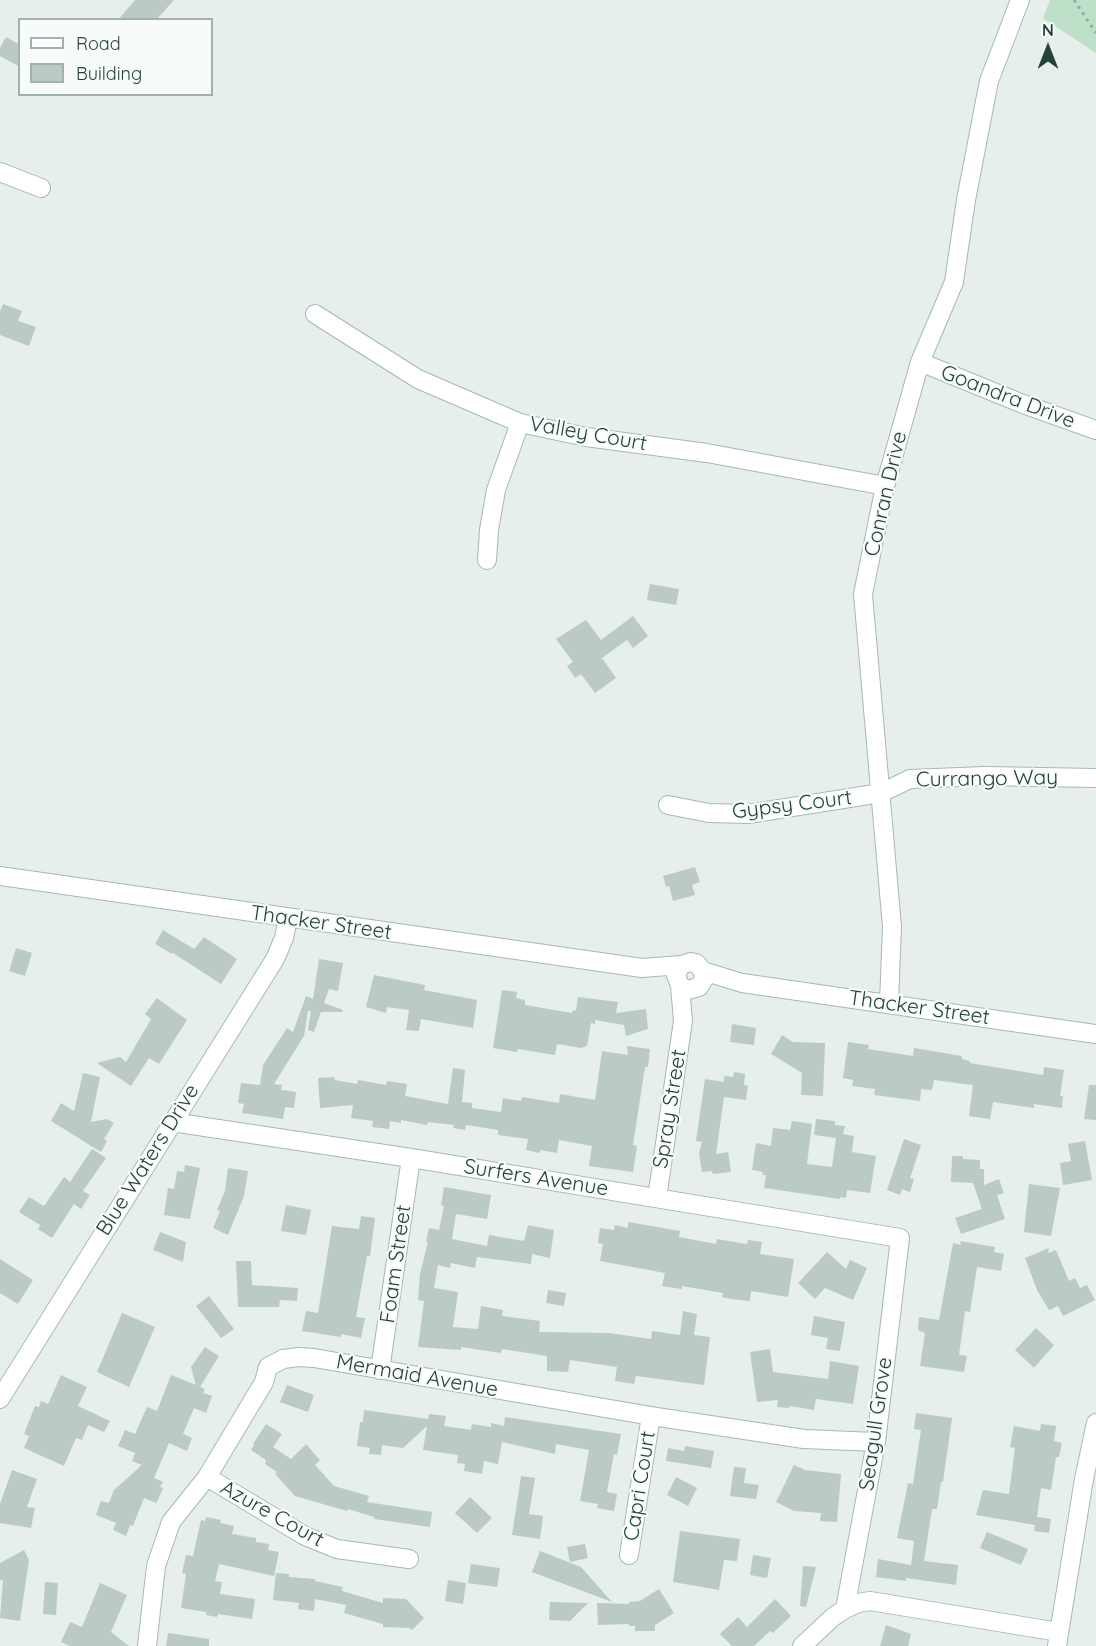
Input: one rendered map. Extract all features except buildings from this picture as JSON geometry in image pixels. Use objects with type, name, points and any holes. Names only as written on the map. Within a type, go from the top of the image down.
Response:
[{"type":"street","name":"Conran Drive","points":[[889,1003],[892,927],[863,594],[885,486],[920,363],[954,282],[971,173],[989,81],[1020,0]]},
{"type":"street","points":[[0,172],[41,188]]},
{"type":"street","name":"Valley Court","points":[[315,314],[418,379],[520,423],[586,437],[707,453],[885,486]]},
{"type":"street","name":"Goandra Drive","points":[[920,363],[1096,430]]},
{"type":"street","points":[[487,560],[489,530],[496,490],[520,423]]},
{"type":"street","name":"Currango Way","points":[[881,793],[909,779],[984,776],[1096,778]]},
{"type":"street","name":"Gypsy Court","points":[[668,805],[709,813],[748,814],[881,793]]},
{"type":"street","name":"Thacker Street","points":[[0,876],[642,968],[690,980],[742,983],[1096,1034]]},
{"type":"street","name":"Blue Waters Drive","points":[[0,1399],[281,949],[288,918]]},
{"type":"street","name":"Spray Street","points":[[657,1198],[690,980]]},
{"type":"street","name":"Surfers Avenue","points":[[172,1122],[411,1158],[900,1238]]},
{"type":"street","name":"Foam Street","points":[[380,1370],[411,1158]]},
{"type":"street","name":"Seagull Grove","points":[[845,1609],[876,1442],[900,1238]]},
{"type":"street","name":"Mermaid Avenue","points":[[147,1646],[156,1566],[171,1522],[207,1477],[264,1383],[268,1367],[283,1359],[298,1357],[804,1439],[876,1442]]},
{"type":"street","name":"Capri Court","points":[[629,1555],[651,1416]]},
{"type":"street","points":[[802,1646],[832,1617],[845,1609],[858,1603],[881,1602],[1058,1639],[1086,1469],[1096,1423]]},
{"type":"street","name":"Azure Court","points":[[207,1477],[305,1536],[337,1549],[409,1559]]},
{"type":"path","points":[[1074,0],[1096,33]]},
{"type":"green space","points":[[1050,0],[1096,0],[1096,53],[1043,18]]}]
